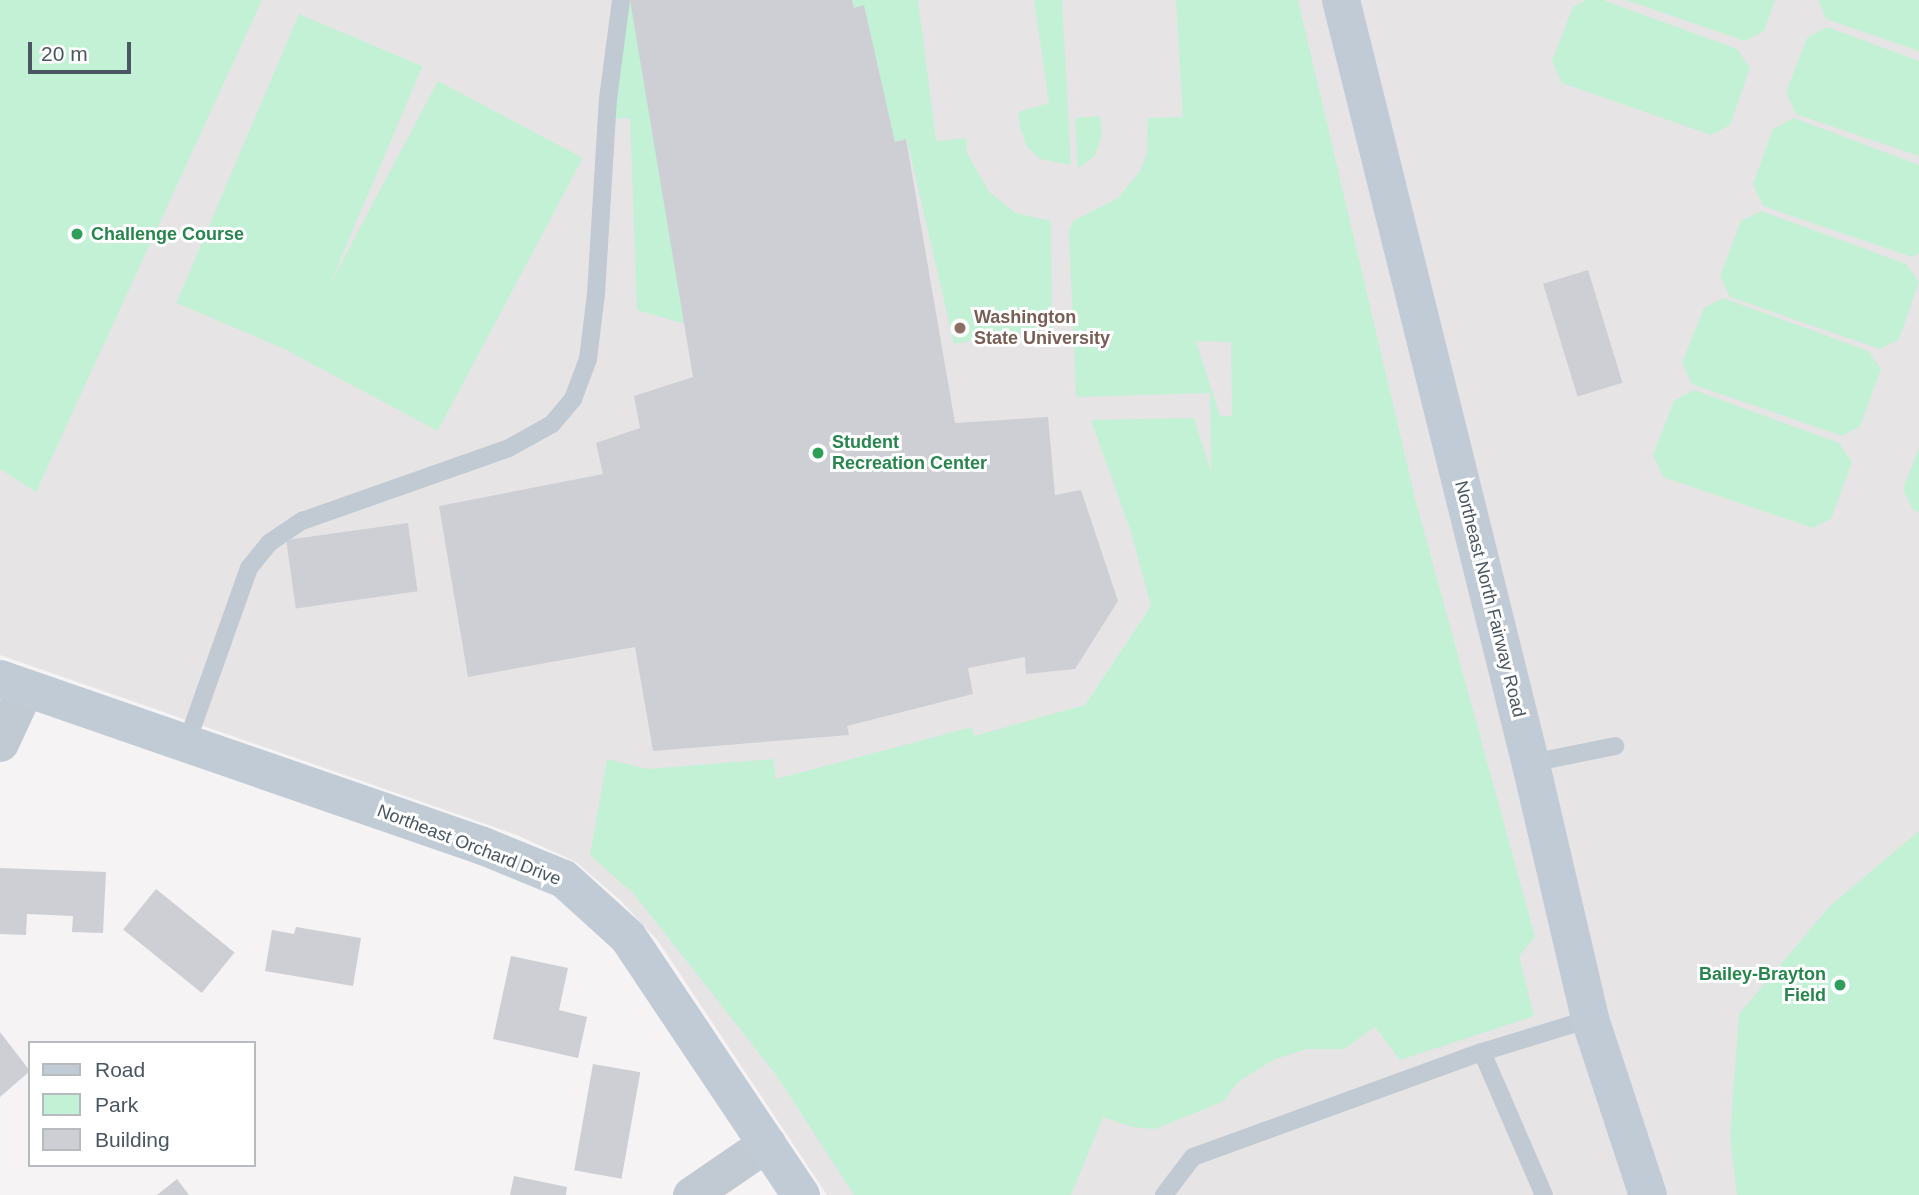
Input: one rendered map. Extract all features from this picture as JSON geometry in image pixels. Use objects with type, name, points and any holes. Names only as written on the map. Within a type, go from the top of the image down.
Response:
[{"type":"street","name":"Northeast North Fairway Road","points":[[1341,0],[1531,763],[1590,1019],[1648,1195]]},
{"type":"street","name":"Northeast Orchard Drive","points":[[13,684],[187,742],[564,879],[628,937],[801,1195]]},
{"type":"street","points":[[0,743],[13,684]]},
{"type":"street","points":[[691,1195],[767,1143]]},
{"type":"lane","points":[[187,742],[249,568],[269,543],[302,521],[509,448],[552,425],[573,399],[588,359],[595,307],[608,99],[621,0]]},
{"type":"lane","points":[[1531,763],[1615,746]]},
{"type":"lane","points":[[1164,1195],[1193,1157],[1482,1052],[1590,1019]]},
{"type":"lane","points":[[1482,1052],[1544,1195]]},
{"type":"shaded area","name":"Washington State University","points":[[0,0],[1919,0],[1919,1195],[827,1195],[658,941],[620,900],[576,862],[517,835],[0,655]]},
{"type":"green space","name":"Challenge Course","points":[[0,0],[262,0],[36,492],[0,469]]},
{"type":"green space","points":[[621,0],[631,0],[685,324],[637,310],[630,118],[607,119]]},
{"type":"green space","points":[[852,0],[918,0],[936,141],[966,138],[967,153],[989,192],[1016,213],[1051,221],[1052,328],[954,344],[907,140],[895,142],[864,6],[854,8]]},
{"type":"green space","points":[[1034,0],[1062,0],[1071,165],[1040,159],[1027,147],[1021,130],[1018,112],[1049,103]]},
{"type":"green space","points":[[1176,0],[1298,0],[1416,502],[1535,937],[1519,956],[1534,1016],[1400,1060],[1375,1027],[1344,1049],[1306,1049],[1273,1060],[1238,1082],[1224,1101],[1155,1129],[1132,1127],[1103,1117],[1071,1195],[854,1195],[777,1076],[634,894],[590,855],[607,759],[648,769],[773,759],[776,779],[972,727],[974,736],[1085,705],[1151,606],[1131,532],[1091,420],[1194,418],[1211,472],[1210,393],[1076,397],[1069,231],[1073,221],[1118,198],[1140,171],[1147,153],[1148,118],[1183,117]],"holes":[[[1196,341],[1231,342],[1232,416],[1220,416]]]},
{"type":"green space","points":[[1586,0],[1603,0],[1737,49],[1750,68],[1730,125],[1711,135],[1562,83],[1552,61],[1573,7]]},
{"type":"green space","points":[[1626,0],[1775,0],[1764,31],[1745,41]]},
{"type":"green space","points":[[1818,0],[1919,0],[1919,51],[1826,19]]},
{"type":"green space","points":[[299,14],[422,66],[300,355],[176,303]]},
{"type":"green space","points":[[1827,27],[1919,61],[1919,156],[1796,114],[1786,92],[1807,38]]},
{"type":"green space","points":[[438,81],[583,158],[438,431],[293,354]]},
{"type":"green space","points":[[1100,116],[1102,135],[1095,156],[1078,168],[1075,118]]},
{"type":"green space","points":[[1794,118],[1919,165],[1919,253],[1912,257],[1763,206],[1753,184],[1773,129]]},
{"type":"green space","points":[[1761,211],[1906,264],[1919,282],[1899,339],[1880,349],[1730,297],[1720,276],[1741,221]]},
{"type":"green space","points":[[1723,298],[1868,351],[1881,369],[1860,426],[1842,436],[1692,384],[1682,363],[1704,308]]},
{"type":"green space","points":[[1694,390],[1839,443],[1852,462],[1831,519],[1813,528],[1663,477],[1653,455],[1674,401]]},
{"type":"green space","points":[[1919,448],[1919,512],[1913,510],[1903,489]]},
{"type":"green space","name":"Bailey-Brayton Field","points":[[1919,831],[1919,1195],[1737,1195],[1730,1136],[1739,1014],[1830,906]]},
{"type":"building","name":"Student Recreation Center","points":[[630,0],[852,0],[854,8],[864,5],[895,142],[906,139],[955,423],[1048,417],[1055,495],[1081,490],[1118,601],[1075,669],[1026,674],[1025,657],[968,668],[973,694],[847,726],[849,735],[653,751],[635,647],[468,677],[439,506],[603,474],[596,443],[640,428],[634,396],[693,377]]},
{"type":"building","points":[[1588,270],[1622,383],[1578,397],[1543,284]]},
{"type":"building","points":[[408,523],[418,591],[296,608],[286,540]]},
{"type":"building","points":[[0,868],[106,872],[103,933],[72,932],[73,916],[27,914],[26,935],[0,934]]},
{"type":"building","points":[[156,889],[234,953],[202,993],[123,929]]},
{"type":"building","points":[[296,927],[361,938],[353,986],[265,971],[272,930],[294,934]]},
{"type":"building","points":[[511,956],[568,968],[559,1010],[587,1017],[578,1058],[493,1039]]},
{"type":"building","points":[[0,1032],[28,1068],[28,1073],[0,1097]]},
{"type":"building","points":[[593,1064],[640,1072],[622,1179],[574,1170]]},
{"type":"building","points":[[514,1176],[567,1187],[566,1195],[510,1195]]},
{"type":"building","points":[[177,1179],[189,1195],[157,1195]]},
{"type":"place","name":"Challenge Course","points":[[77,234]]},
{"type":"place","name":"Washington State University","points":[[960,328]]},
{"type":"place","name":"Student Recreation Center","points":[[818,453]]},
{"type":"place","name":"Bailey-Brayton Field","points":[[1840,985]]}]
